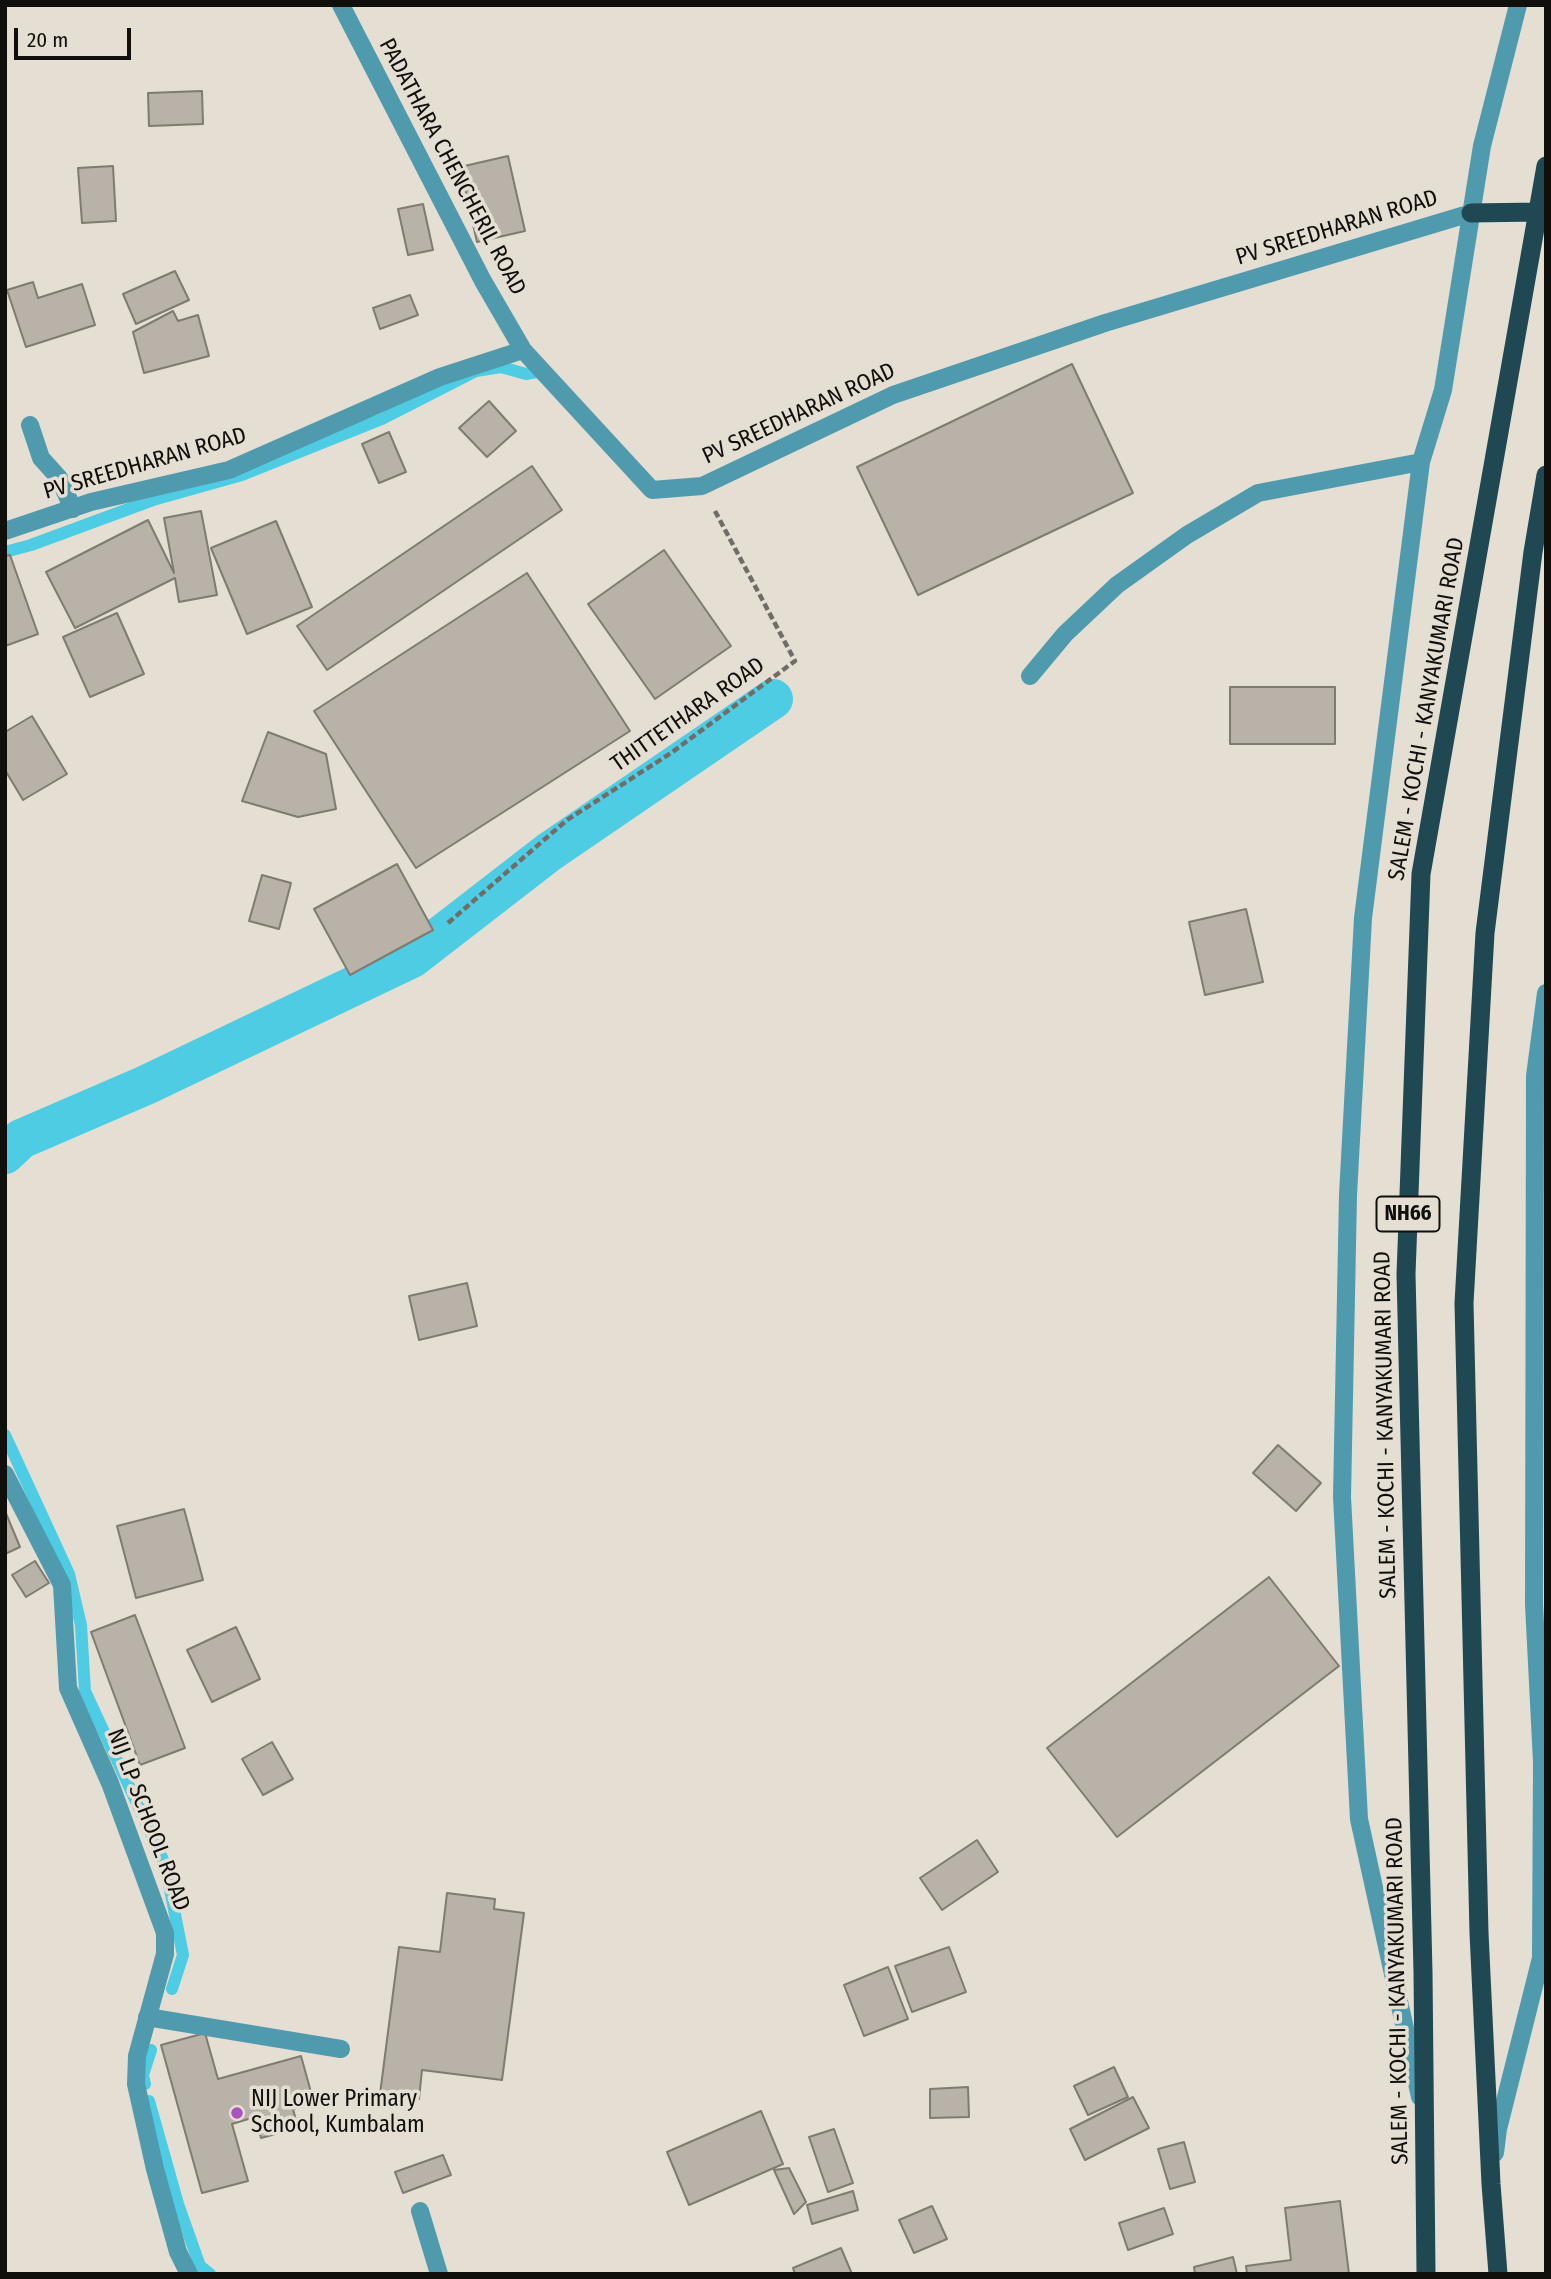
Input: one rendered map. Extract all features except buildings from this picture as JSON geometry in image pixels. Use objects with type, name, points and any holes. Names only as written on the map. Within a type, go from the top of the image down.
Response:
[{"type":"highway","name":"SALEM - KOCHI - KANYAKUMARI ROAD","points":[[1426,2274],[1426,2125],[1406,1274],[1421,874],[1546,166]]},
{"type":"highway","points":[[1471,213],[1538,212]]},
{"type":"highway","name":"NH66","points":[[1498,2274],[1479,1933],[1464,1303],[1485,933],[1546,475]]},
{"type":"street","name":"PADATHARA CHENCHERIL ROAD","points":[[341,5],[476,269],[523,349]]},
{"type":"street","points":[[1426,2125],[1359,1819],[1342,1497],[1348,1195],[1363,918],[1421,462],[1443,390],[1482,146],[1518,5]]},
{"type":"street","name":"PV SREEDHARAN ROAD","points":[[5,531],[91,502],[229,470],[440,377],[523,349],[652,490],[702,486],[893,395],[1105,323],[1471,213]]},
{"type":"street","points":[[30,425],[41,458],[59,478],[73,509]]},
{"type":"street","points":[[1030,676],[1065,634],[1117,585],[1187,536],[1258,493],[1421,462]]},
{"type":"street","points":[[1491,2184],[1498,2129],[1541,1958],[1542,1762],[1534,1604],[1535,1076],[1546,993]]},
{"type":"street","name":"NIJ LP SCHOOL ROAD","points":[[5,1474],[62,1585],[65,1599],[68,1688],[110,1783],[165,1933],[165,1954],[137,2056],[136,2084],[155,2169],[175,2240],[189,2274]]},
{"type":"street","points":[[147,2017],[341,2049]]},
{"type":"street","points":[[420,2211],[439,2274]]},
{"type":"path","name":"THITTETHARA ROAD","points":[[448,923],[567,820],[671,753],[794,661],[702,486]]},
{"type":"waterway","points":[[5,552],[153,500],[242,475],[382,419],[476,371],[501,367],[526,374],[542,371]]},
{"type":"waterway","points":[[5,1154],[21,1139],[146,1085],[412,958],[549,852],[773,699]]},
{"type":"waterway","points":[[5,1435],[69,1574],[81,1625],[85,1691],[165,1864],[183,1955],[172,1989]]},
{"type":"waterway","points":[[145,2084],[143,2075],[151,2050]]},
{"type":"waterway","points":[[149,2101],[178,2204],[200,2266],[210,2274]]},
{"type":"place","name":"NIJ Lower Primary School, Kumbalam","points":[[237,2113]]}]
